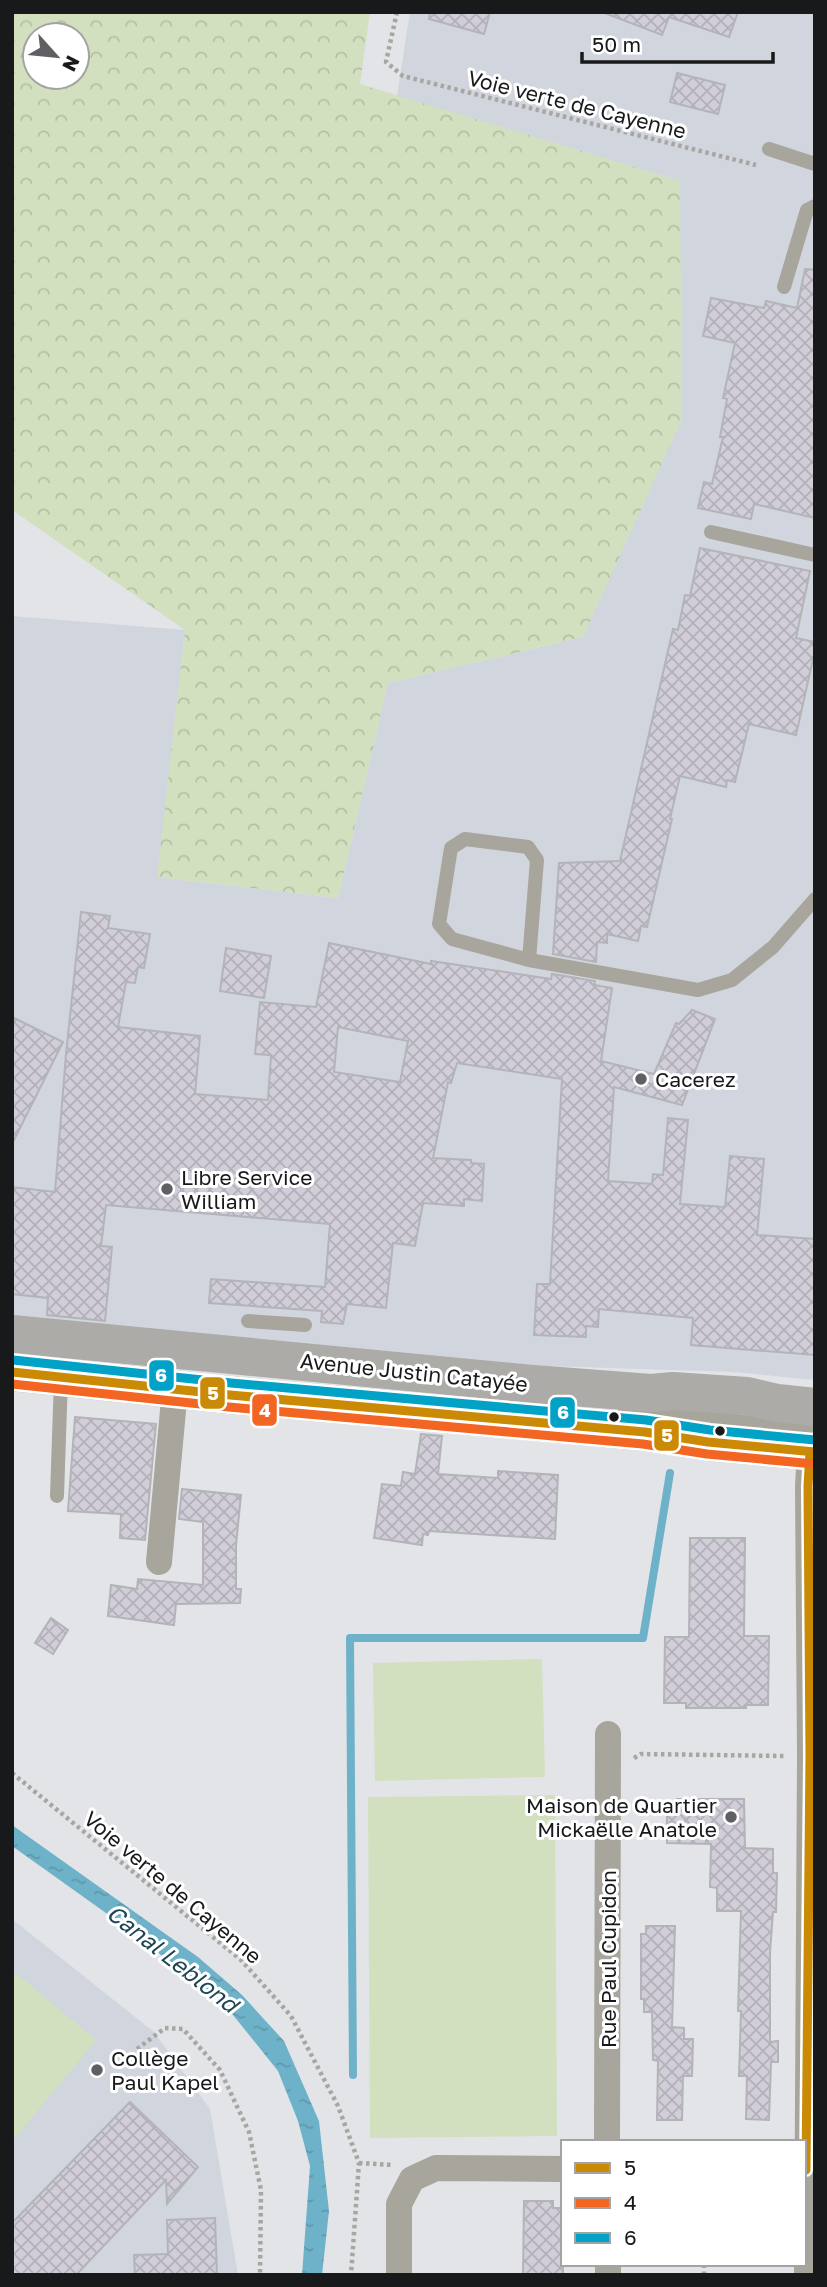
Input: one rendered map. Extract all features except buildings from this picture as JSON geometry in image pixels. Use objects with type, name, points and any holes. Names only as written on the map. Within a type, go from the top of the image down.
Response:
[{"type":"main road","name":"Avenue Justin Catayée","points":[[12,1334],[533,1384],[651,1393],[673,1391],[747,1396],[777,1403],[815,1407]]},
{"type":"main road","name":"Avenue Justin Catayée","points":[[12,1372],[645,1432],[708,1441],[813,1444]]},
{"type":"street","points":[[159,1562],[175,1389]]},
{"type":"street","points":[[807,2275],[810,1756],[808,1486],[813,1444]]},
{"type":"street","name":"Rue Paul Cupidon","points":[[607,2140],[608,1734]]},
{"type":"street","points":[[399,2275],[399,2204],[412,2179],[436,2168],[561,2169]]},
{"type":"lane","points":[[769,149],[815,164]]},
{"type":"lane","points":[[784,287],[807,210],[815,206]]},
{"type":"lane","points":[[710,532],[815,555]]},
{"type":"lane","points":[[529,960],[537,860],[528,847],[465,839],[451,848],[439,924],[452,939],[529,960],[698,990],[732,980],[773,947],[815,899]]},
{"type":"lane","points":[[248,1321],[305,1325]]},
{"type":"lane","points":[[12,1351],[813,1444]]},
{"type":"lane","points":[[57,1496],[61,1376]]},
{"type":"path","name":"Voie verte de Cayenne","points":[[397,12],[386,62],[403,76],[762,166]]},
{"type":"path","points":[[609,1772],[641,1754],[810,1756]]},
{"type":"path","name":"Voie verte de Cayenne","points":[[12,1773],[240,1960],[291,2016],[338,2106],[359,2163],[351,2275]]},
{"type":"path","points":[[137,2049],[165,2028],[184,2029],[220,2070],[249,2132],[261,2190],[260,2275]]},
{"type":"shaded area","points":[[410,12],[815,12],[815,1380],[734,1372],[548,1366],[12,1322],[12,616],[185,630],[158,877],[338,898],[388,683],[583,637],[680,181],[397,96]]},
{"type":"shaded area","name":"Collège Paul Kapel","points":[[12,1919],[154,2032],[210,2109],[238,2275],[12,2275]]},
{"type":"green space","points":[[14,12],[370,12],[360,84],[680,181],[682,419],[583,637],[388,683],[338,898],[157,877],[185,630],[12,510]]},
{"type":"green space","points":[[542,1659],[545,1777],[375,1781],[373,1663]]},
{"type":"green space","points":[[555,1795],[557,2136],[370,2138],[368,1797]]},
{"type":"green space","points":[[12,1970],[96,2040],[12,2142]]},
{"type":"water","name":"Canal Leblond","points":[[12,1825],[198,1957],[242,1995],[284,2041],[319,2121],[329,2211],[322,2275],[302,2275],[310,2166],[298,2121],[278,2071],[225,2005],[120,1923],[12,1846]]},
{"type":"waterway","points":[[353,2075],[350,1638],[643,1638],[670,1473]]},
{"type":"transit line","name":"6","points":[[13,1360],[231,1383],[646,1420],[710,1430],[815,1440]]},
{"type":"transit line","name":"5","points":[[12,1372],[230,1395],[645,1432],[708,1442],[815,1452]]},
{"type":"transit line","name":"4","points":[[12,1384],[229,1407],[643,1444],[707,1454],[814,1464]]},
{"type":"transit line","name":"5","points":[[806,2170],[810,1452]]},
{"type":"place","name":"Cacerez","points":[[641,1079]]},
{"type":"place","name":"Libre Service William","points":[[167,1189]]},
{"type":"place","name":"Maison de Quartier Mickaëlle Anatole","points":[[731,1817]]},
{"type":"place","name":"Collège Paul Kapel","points":[[97,2070]]}]
